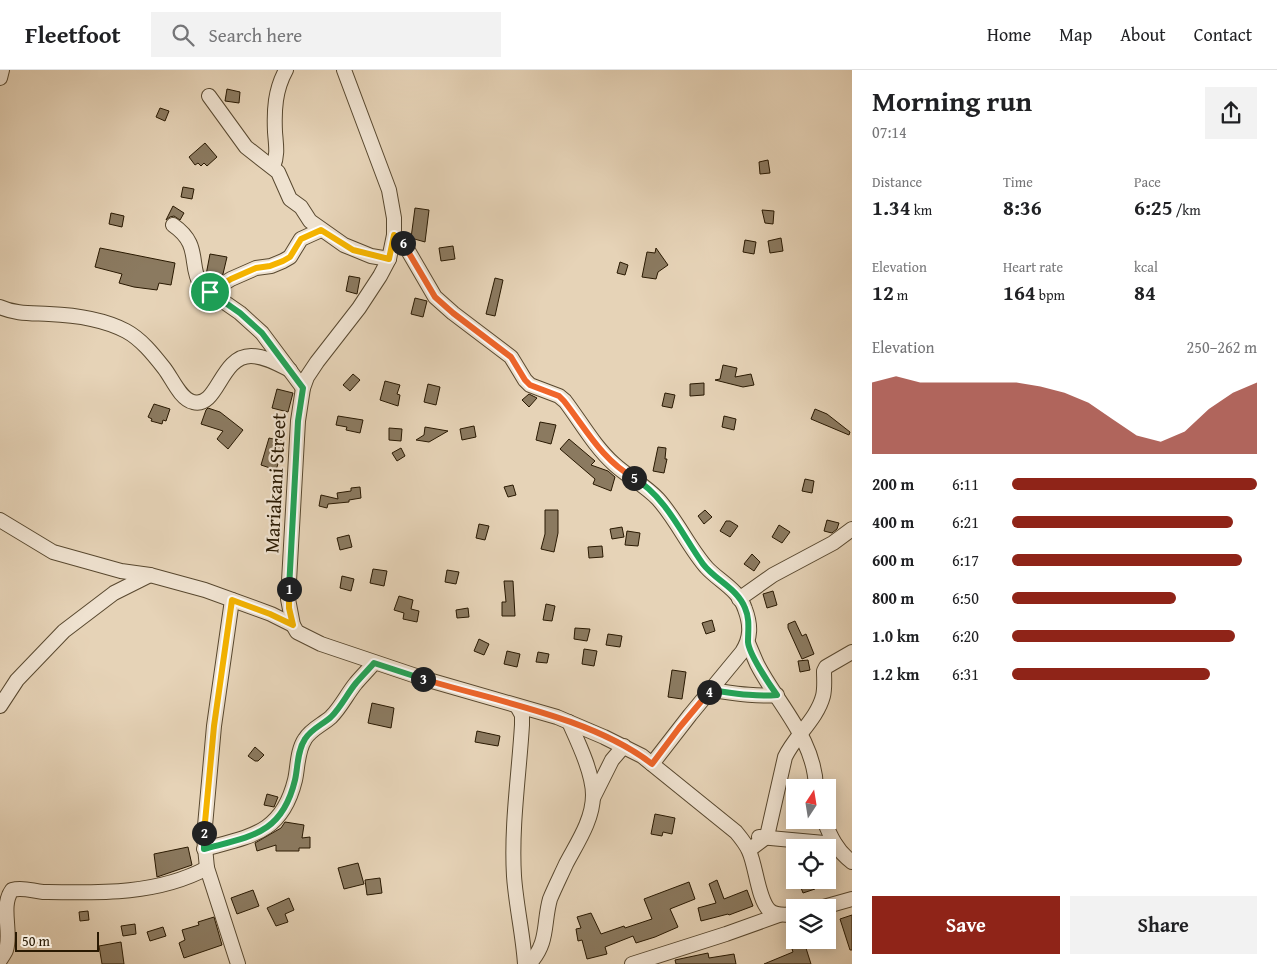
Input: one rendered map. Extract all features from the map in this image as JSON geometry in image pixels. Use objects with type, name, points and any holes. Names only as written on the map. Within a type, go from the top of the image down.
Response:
[{"type":"street","points":[[0,78],[2,70]]},
{"type":"street","points":[[274,168],[277,153],[275,101],[278,88],[286,70]]},
{"type":"street","name":"Mariakani Street","points":[[293,625],[288,599],[298,421],[303,388],[316,362],[359,308],[380,276],[389,259],[394,235],[394,218],[389,190],[344,70]]},
{"type":"street","points":[[209,96],[246,147],[278,172],[290,199],[301,207],[310,221],[353,250],[389,259]]},
{"type":"street","points":[[173,225],[186,237],[191,245],[201,286],[240,313],[262,333],[303,388]]},
{"type":"street","points":[[210,292],[231,279],[256,268],[270,266],[283,261],[290,257],[301,239],[321,230]]},
{"type":"street","points":[[394,235],[403,242],[435,297],[511,357],[530,385],[559,396],[564,401],[599,449],[622,472],[638,480],[650,491],[678,525],[703,563],[733,591],[745,608],[750,634],[748,643],[652,764]]},
{"type":"street","points":[[0,307],[12,311],[75,316],[99,320],[125,331],[141,342],[164,368],[185,398],[192,402],[201,403],[207,400],[230,366],[238,359],[249,356],[259,357],[290,370]]},
{"type":"street","points":[[0,520],[53,552],[121,571],[150,576],[205,590],[270,614],[293,625],[297,632],[320,644],[374,663],[557,717],[624,746],[652,764],[736,832],[749,850],[763,900],[768,909],[779,914],[786,914]]},
{"type":"street","points":[[740,599],[773,575],[833,543],[852,529]]},
{"type":"street","points":[[0,706],[17,680],[64,631],[114,593],[150,576]]},
{"type":"street","points":[[232,600],[212,743],[204,849],[207,868],[238,964]]},
{"type":"street","points":[[748,643],[758,665],[791,716],[811,757],[816,779]]},
{"type":"street","points":[[749,850],[764,838],[771,824],[785,757],[791,746],[801,736],[823,697],[824,671],[826,667],[852,652]]},
{"type":"street","points":[[204,849],[240,839],[268,828],[277,820],[292,792],[300,748],[304,741],[313,730],[331,717],[356,682],[374,663]]},
{"type":"street","points":[[711,690],[748,695],[777,695]]},
{"type":"street","points":[[517,706],[522,715],[522,725],[516,801],[514,876],[525,964]]},
{"type":"street","points":[[569,722],[581,748],[591,783],[593,798]]},
{"type":"street","points":[[529,964],[540,949],[546,930],[547,910],[550,899],[588,821],[593,798],[612,760],[624,746]]},
{"type":"street","points":[[736,832],[764,838],[786,840]]},
{"type":"street","points":[[836,845],[845,857],[852,862]]},
{"type":"street","points":[[0,960],[6,949],[6,908],[8,895],[12,890],[104,893],[127,891],[182,880],[207,868]]},
{"type":"street","points":[[836,904],[852,899]]},
{"type":"street","points":[[632,964],[726,934],[779,914]]},
{"type":"building","points":[[227,89],[240,92],[239,103],[225,101]]},
{"type":"building","points":[[160,108],[169,111],[165,121],[156,117]]},
{"type":"building","points":[[205,143],[217,157],[207,166],[204,163],[201,166],[198,163],[195,165],[189,157]]},
{"type":"building","points":[[768,160],[770,173],[760,174],[759,162]]},
{"type":"building","points":[[183,187],[194,189],[192,199],[181,197]]},
{"type":"building","points":[[173,206],[184,213],[180,220],[174,216],[166,220]]},
{"type":"building","points":[[415,208],[429,210],[425,242],[411,238]]},
{"type":"building","points":[[762,210],[774,211],[773,224],[765,223]]},
{"type":"building","points":[[111,213],[124,216],[122,227],[109,224]]},
{"type":"building","points":[[781,238],[783,251],[770,253],[768,241]]},
{"type":"building","points":[[745,240],[756,242],[754,254],[743,252]]},
{"type":"building","points":[[453,246],[455,259],[441,261],[439,248]]},
{"type":"building","points":[[100,248],[175,263],[171,285],[159,283],[157,290],[119,283],[122,274],[95,267]]},
{"type":"building","points":[[656,248],[668,265],[658,272],[656,279],[642,277],[647,252],[655,253]]},
{"type":"building","points":[[210,254],[227,257],[223,274],[211,281],[208,280],[206,275]]},
{"type":"building","points":[[620,262],[628,265],[625,275],[617,273]]},
{"type":"building","points":[[349,276],[360,278],[357,294],[346,291]]},
{"type":"building","points":[[495,278],[503,280],[495,316],[486,314]]},
{"type":"building","points":[[415,298],[427,301],[423,317],[411,314]]},
{"type":"building","points":[[723,365],[737,368],[735,377],[751,374],[754,385],[743,387],[715,380],[720,379]]},
{"type":"building","points":[[353,374],[360,380],[350,391],[343,385]]},
{"type":"building","points":[[385,381],[400,385],[397,394],[400,395],[398,406],[380,400]]},
{"type":"building","points":[[704,383],[704,395],[690,396],[690,384]]},
{"type":"building","points":[[428,384],[440,387],[436,405],[424,402]]},
{"type":"building","points":[[277,389],[293,393],[288,412],[272,408]]},
{"type":"building","points":[[665,393],[675,395],[672,408],[662,406]]},
{"type":"building","points":[[529,394],[537,398],[529,407],[522,400]]},
{"type":"building","points":[[154,404],[170,409],[166,421],[163,420],[162,424],[151,421],[152,419],[148,417]]},
{"type":"building","points":[[208,408],[220,412],[243,430],[228,449],[217,439],[223,431],[201,424]]},
{"type":"building","points":[[815,409],[827,414],[850,432],[849,435],[811,419]]},
{"type":"building","points":[[338,416],[363,420],[360,433],[346,430],[347,427],[336,425]]},
{"type":"building","points":[[724,416],[736,419],[734,430],[722,427]]},
{"type":"building","points":[[540,422],[556,425],[551,444],[536,440]]},
{"type":"building","points":[[474,426],[476,437],[462,440],[460,429]]},
{"type":"building","points":[[425,427],[448,431],[429,442],[416,440],[424,435]]},
{"type":"building","points":[[389,428],[402,429],[401,441],[389,440]]},
{"type":"building","points":[[269,438],[285,442],[276,470],[261,465]]},
{"type":"building","points":[[569,439],[595,461],[591,465],[608,471],[615,477],[611,491],[593,484],[595,479],[560,449]]},
{"type":"building","points":[[658,447],[666,448],[665,459],[667,459],[664,473],[653,471]]},
{"type":"building","points":[[401,448],[405,456],[397,461],[392,453]]},
{"type":"building","points":[[805,479],[814,481],[812,493],[802,491]]},
{"type":"building","points":[[513,485],[516,495],[508,497],[504,487]]},
{"type":"building","points":[[360,487],[361,498],[349,500],[349,502],[328,504],[327,508],[319,506],[321,495],[338,499],[337,493],[351,491],[351,488]]},
{"type":"building","points":[[545,510],[558,510],[558,533],[554,552],[541,549],[545,534]]},
{"type":"building","points":[[705,510],[712,517],[704,524],[698,516]]},
{"type":"building","points":[[827,520],[839,523],[837,529],[832,533],[824,531]]},
{"type":"building","points":[[726,521],[730,521],[738,526],[730,537],[720,531]]},
{"type":"building","points":[[479,524],[489,526],[485,540],[476,538]]},
{"type":"building","points":[[779,525],[790,532],[782,543],[772,537]]},
{"type":"building","points":[[622,527],[624,537],[612,539],[610,529]]},
{"type":"building","points":[[627,531],[640,533],[638,546],[625,545]]},
{"type":"building","points":[[349,535],[352,547],[340,550],[337,538]]},
{"type":"building","points":[[602,546],[603,557],[589,558],[588,547]]},
{"type":"building","points":[[752,554],[760,562],[754,571],[744,564]]},
{"type":"building","points":[[373,569],[387,571],[384,586],[370,583]]},
{"type":"building","points":[[447,570],[459,572],[456,584],[445,582]]},
{"type":"building","points":[[342,576],[354,579],[351,591],[340,588]]},
{"type":"building","points":[[504,581],[513,581],[515,616],[502,616],[502,602],[506,602]]},
{"type":"building","points":[[773,591],[777,605],[767,608],[763,594]]},
{"type":"building","points":[[399,596],[413,600],[411,609],[419,611],[417,622],[403,619],[404,613],[394,610]]},
{"type":"building","points":[[546,604],[555,606],[552,621],[543,620]]},
{"type":"building","points":[[468,608],[469,617],[457,618],[456,610]]},
{"type":"building","points":[[712,620],[715,631],[706,634],[702,623]]},
{"type":"building","points":[[795,621],[802,636],[806,634],[814,654],[802,659],[788,628],[788,624]]},
{"type":"building","points":[[575,628],[590,629],[587,641],[574,639]]},
{"type":"building","points":[[608,634],[622,636],[620,647],[606,645]]},
{"type":"building","points":[[479,639],[489,644],[484,655],[474,651]]},
{"type":"building","points":[[584,649],[597,651],[594,666],[582,664]]},
{"type":"building","points":[[507,651],[520,654],[517,667],[504,664]]},
{"type":"building","points":[[538,652],[549,654],[547,663],[536,662]]},
{"type":"building","points":[[808,660],[810,670],[800,672],[798,661]]},
{"type":"building","points":[[672,670],[686,672],[682,699],[668,697]]},
{"type":"building","points":[[372,703],[394,708],[391,728],[368,723]]},
{"type":"building","points":[[477,731],[500,736],[498,746],[475,742]]},
{"type":"building","points":[[255,747],[264,755],[258,761],[248,756]]},
{"type":"building","points":[[267,794],[278,797],[274,807],[264,805]]},
{"type":"building","points":[[655,814],[675,818],[672,834],[663,832],[662,836],[651,834]]},
{"type":"building","points":[[285,822],[304,825],[302,838],[310,837],[310,848],[299,848],[299,851],[276,851],[276,845],[257,851],[255,843],[281,828]]},
{"type":"building","points":[[188,847],[192,865],[157,877],[154,854]]},
{"type":"building","points":[[358,863],[364,884],[344,889],[338,868]]},
{"type":"building","points":[[380,878],[382,893],[367,895],[365,880]]},
{"type":"building","points":[[717,880],[724,899],[747,890],[753,906],[729,915],[701,921],[698,908],[716,903],[709,884]]},
{"type":"building","points":[[689,882],[695,899],[670,909],[678,927],[636,943],[633,936],[605,947],[607,954],[587,959],[582,940],[578,941],[576,929],[581,928],[577,917],[591,913],[601,934],[624,926],[625,928],[652,919],[644,899]]},
{"type":"building","points":[[801,889],[815,889],[803,893]]},
{"type":"building","points":[[253,890],[259,906],[237,914],[231,898]]},
{"type":"building","points":[[289,898],[294,910],[285,914],[288,922],[276,926],[267,908]]},
{"type":"building","points":[[88,911],[89,920],[80,921],[79,912]]},
{"type":"building","points":[[852,915],[852,950],[850,950],[840,919]]},
{"type":"building","points":[[214,917],[222,945],[184,958],[179,943],[185,940],[182,930],[199,925],[198,922]]},
{"type":"building","points":[[135,924],[136,934],[123,936],[121,926]]},
{"type":"building","points":[[163,927],[166,936],[150,941],[147,932]]},
{"type":"building","points":[[121,942],[124,964],[102,964],[99,946]]},
{"type":"building","points":[[792,949],[806,949],[811,964],[764,964],[793,952]]},
{"type":"building","points":[[708,953],[709,958],[734,954],[736,964],[676,964],[675,960]]},
{"type":"route","points":[[321,230],[353,250],[389,259],[394,235],[403,242],[435,297],[469,326],[511,357],[530,385],[559,396],[571,409],[599,449],[622,472],[638,480],[659,500],[703,563],[741,601],[748,619],[750,634],[748,643],[758,665],[777,695],[748,695],[711,690],[652,764],[624,746],[557,717],[374,663],[356,682],[331,717],[307,736],[300,748],[292,792],[277,820],[268,828],[240,839],[204,849],[214,726],[232,600],[293,625],[288,599],[298,421],[303,388],[262,333],[240,313],[210,292],[231,279],[251,270],[283,261],[290,257],[301,239],[321,230]]}]
